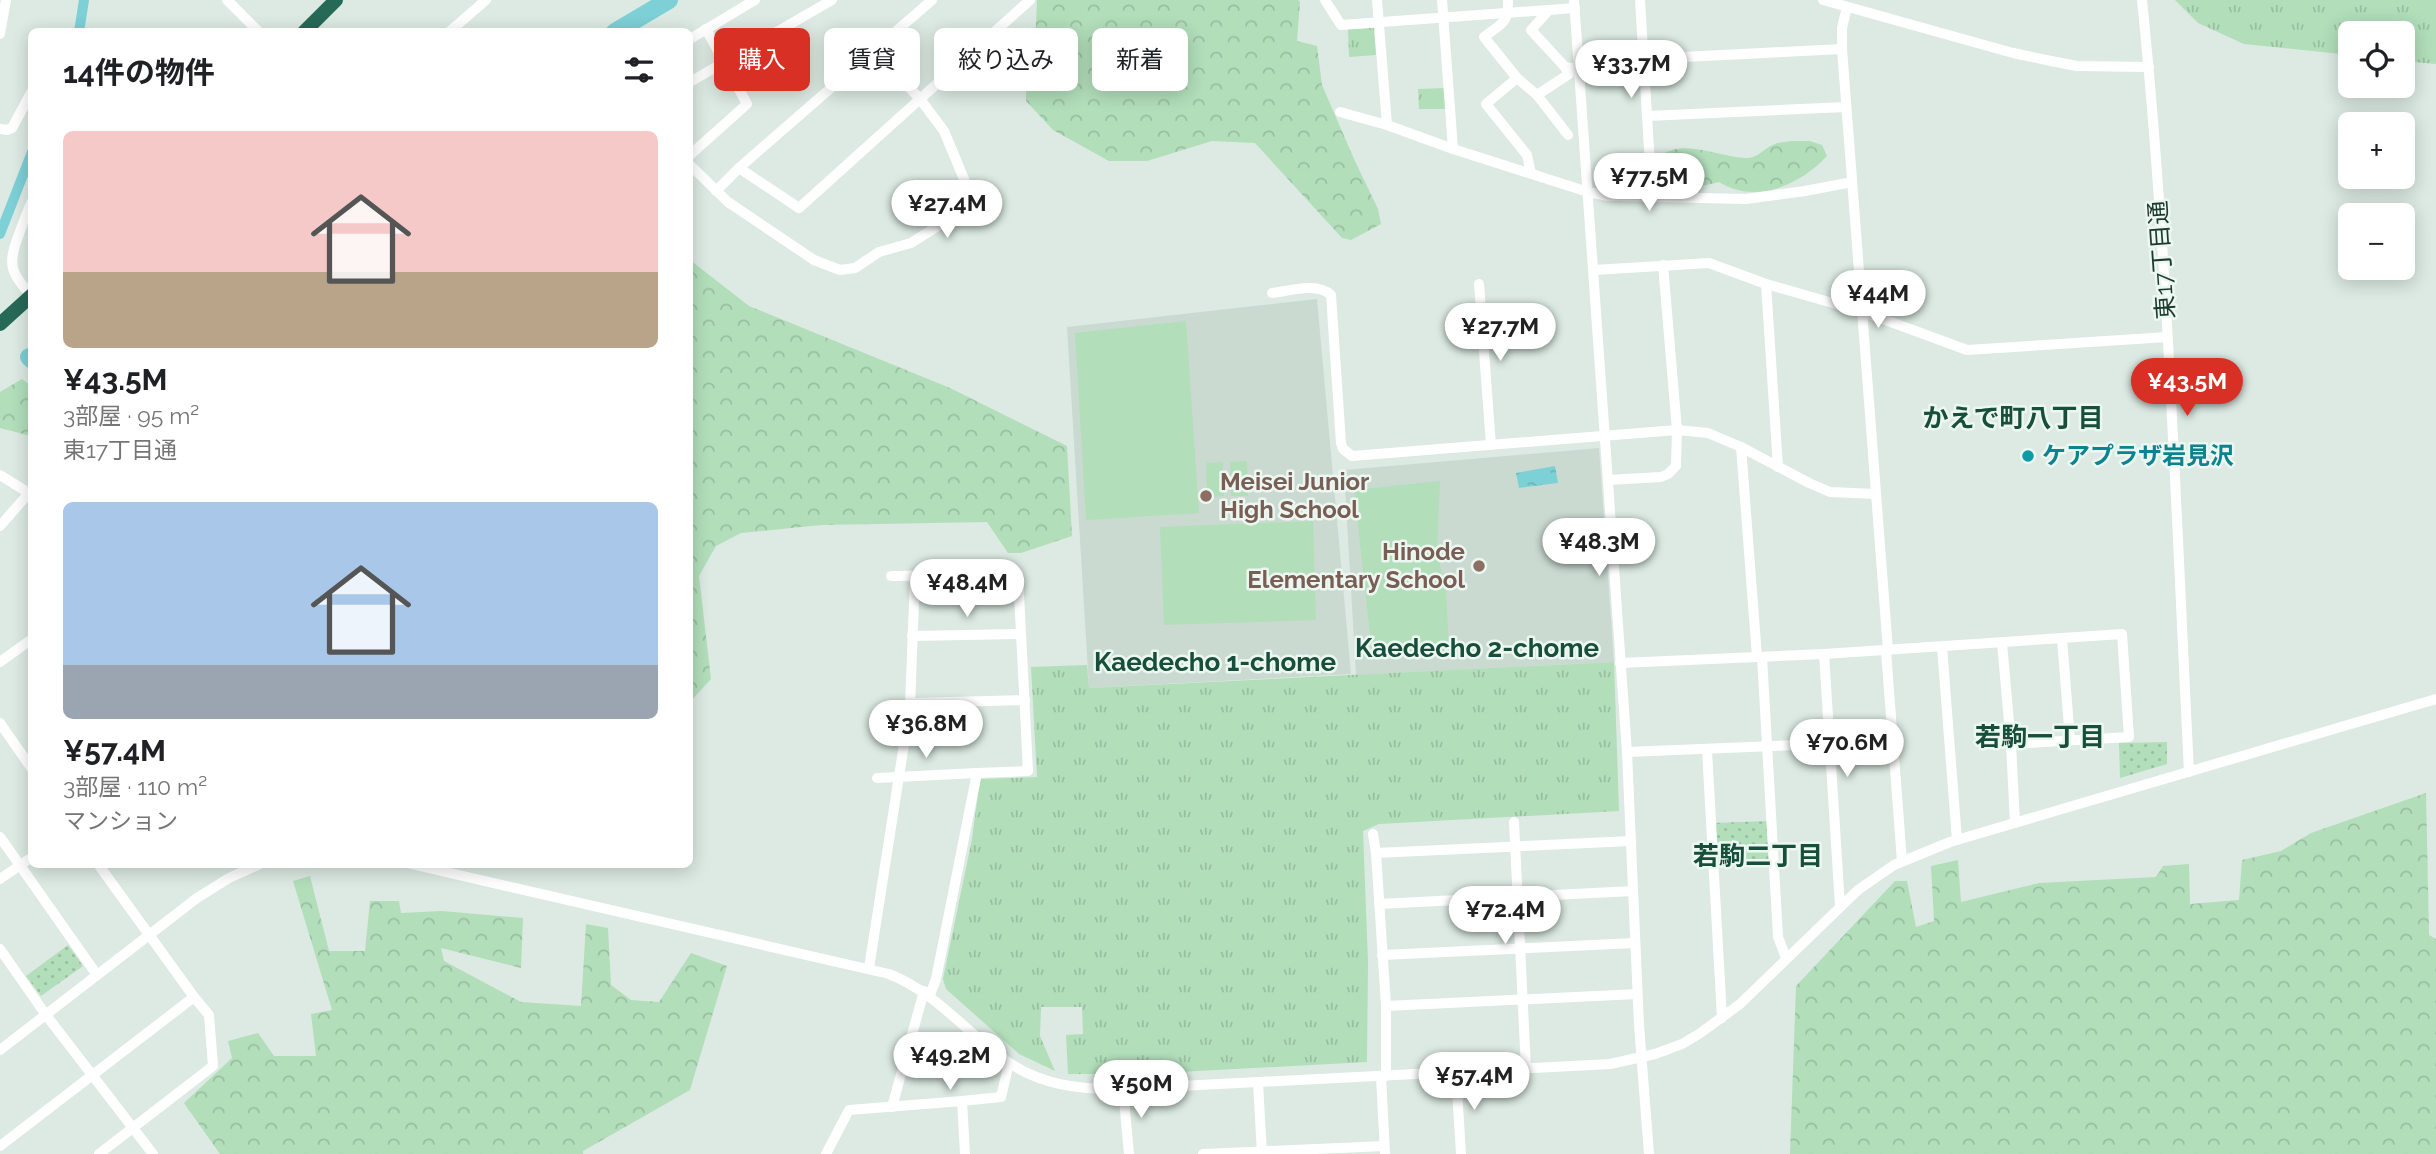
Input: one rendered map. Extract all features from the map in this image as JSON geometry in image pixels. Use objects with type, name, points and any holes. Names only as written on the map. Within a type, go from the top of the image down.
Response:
[{"type":"highway","points":[[308,28],[337,0]]},
{"type":"highway","points":[[0,324],[28,298]]},
{"type":"street","points":[[0,34],[6,0]]},
{"type":"street","points":[[227,0],[255,28]]},
{"type":"street","points":[[454,28],[486,0]]},
{"type":"street","points":[[693,37],[755,0]]},
{"type":"street","points":[[783,28],[832,0]]},
{"type":"street","points":[[901,28],[932,0]]},
{"type":"street","points":[[739,168],[799,208],[1030,0]]},
{"type":"street","points":[[1325,0],[1341,25],[1509,14],[1575,4],[1627,752],[1637,994],[1649,1154]]},
{"type":"street","points":[[1377,0],[1387,125]]},
{"type":"street","points":[[1442,0],[1453,149]]},
{"type":"street","points":[[1508,0],[1509,14],[1505,22],[1484,37],[1517,78],[1537,95],[1568,135]]},
{"type":"street","points":[[1640,0],[1652,198]]},
{"type":"street","points":[[1826,0],[2013,53],[2051,61],[2098,67],[2149,67]]},
{"type":"street","name":"東17丁目通","points":[[2142,0],[2167,337],[2189,772]]},
{"type":"street","points":[[1847,6],[1842,28],[1842,49],[1902,861]]},
{"type":"street","points":[[1537,95],[1569,74],[1531,30],[1549,10]]},
{"type":"street","points":[[706,29],[714,42]]},
{"type":"street","points":[[1644,60],[1842,49]]},
{"type":"street","points":[[1565,67],[1579,68]]},
{"type":"street","points":[[693,80],[714,68]]},
{"type":"street","points":[[1517,78],[1486,104],[1527,155],[1531,173]]},
{"type":"street","points":[[693,152],[747,104],[740,91]]},
{"type":"street","points":[[716,191],[829,91]]},
{"type":"street","points":[[693,168],[716,191],[814,260],[835,269],[855,268],[879,252],[911,243],[968,207],[970,201],[969,191],[944,131],[912,91]]},
{"type":"street","points":[[0,129],[12,128],[28,98]]},
{"type":"street","points":[[1647,116],[1846,107]]},
{"type":"street","points":[[1340,112],[1588,192],[1652,198],[1746,199],[1852,182]]},
{"type":"street","points":[[28,211],[13,250],[11,263],[18,282],[28,292]]},
{"type":"street","points":[[1594,270],[1709,263],[1766,284],[1861,311],[1967,350],[2167,337]]},
{"type":"street","points":[[1608,480],[1661,477],[1676,466],[1677,430],[1663,265]]},
{"type":"street","points":[[1479,284],[1491,445]]},
{"type":"street","points":[[1766,284],[1778,467]]},
{"type":"street","points":[[1272,293],[1314,288],[1325,290],[1331,295],[1341,443],[1347,454],[1365,456],[1677,430],[1708,433],[1830,492],[1876,494]]},
{"type":"street","points":[[1741,447],[1767,747],[1778,937],[1786,958]]},
{"type":"street","points":[[0,475],[28,493]]},
{"type":"street","points":[[0,526],[28,496]]},
{"type":"street","points":[[877,778],[1028,771],[1018,575],[891,576]]},
{"type":"street","points":[[869,968],[910,703],[915,576]]},
{"type":"street","points":[[912,636],[1021,634]]},
{"type":"street","points":[[1620,663],[1887,651],[2122,634],[2129,737],[2011,744]]},
{"type":"street","points":[[2062,639],[2070,740]]},
{"type":"street","points":[[0,662],[28,642]]},
{"type":"street","points":[[2002,643],[2015,823]]},
{"type":"street","points":[[1942,647],[1957,840]]},
{"type":"street","points":[[1824,654],[1840,906]]},
{"type":"street","points":[[429,868],[869,968],[904,979],[927,993],[1009,1063],[1043,1080],[1063,1086],[1124,1089],[1610,1064],[1642,1058],[1682,1044],[1722,1018],[1840,906],[1876,877],[1902,861],[1957,840],[2436,699]]},
{"type":"street","points":[[910,703],[1025,701]]},
{"type":"street","points":[[0,723],[28,763]]},
{"type":"street","points":[[1627,752],[1892,741]]},
{"type":"street","points":[[1707,750],[1722,1018]]},
{"type":"street","points":[[892,1107],[927,993],[936,979],[976,773]]},
{"type":"street","points":[[1514,822],[1526,1069]]},
{"type":"street","points":[[1203,1154],[1385,1150],[1386,1006],[1373,834]]},
{"type":"street","points":[[0,837],[97,975]]},
{"type":"street","points":[[1376,853],[1631,841]]},
{"type":"street","points":[[0,879],[28,860]]},
{"type":"street","points":[[99,1154],[213,1066],[209,1015],[148,936],[101,868]]},
{"type":"street","points":[[0,1050],[197,898],[252,868]]},
{"type":"street","points":[[1379,904],[1633,891]]},
{"type":"street","points":[[1382,955],[1635,943]]},
{"type":"street","points":[[0,949],[46,1015],[153,1154]]},
{"type":"street","points":[[1386,1006],[1637,994]]},
{"type":"street","points":[[0,1146],[194,997]]},
{"type":"street","points":[[826,1154],[849,1111],[1001,1097],[1009,1063]]},
{"type":"street","points":[[1456,1073],[1461,1154]]},
{"type":"street","points":[[1258,1083],[1261,1153]]},
{"type":"street","points":[[1124,1089],[1129,1154]]},
{"type":"street","points":[[962,1101],[965,1154]]},
{"type":"shaded area","name":"Meisei Junior High School","points":[[1317,299],[1351,674],[1089,688],[1067,327]]},
{"type":"shaded area","name":"Hinode Elementary School","points":[[1599,448],[1614,662],[1356,675],[1344,470]]},
{"type":"green space","points":[[1037,0],[1298,0],[1297,41],[1317,46],[1322,85],[1378,209],[1381,224],[1351,240],[1342,238],[1255,143],[1212,141],[1147,161],[1109,161],[1053,130],[1026,101],[1026,91],[1078,91],[1078,28],[1036,28]]},
{"type":"green space","points":[[2175,0],[2436,0],[2436,64],[2415,62],[2415,21],[2338,21],[2338,54],[2244,44],[2198,23]]},
{"type":"green space","points":[[1374,28],[1376,55],[1349,57],[1348,29]]},
{"type":"green space","points":[[1445,88],[1445,109],[1419,109],[1418,89]]},
{"type":"green space","points":[[1810,141],[1822,145],[1827,156],[1804,176],[1777,188],[1748,192],[1719,182],[1689,186],[1661,177],[1659,157],[1668,151],[1690,148],[1750,158],[1775,144]]},
{"type":"green space","points":[[693,262],[749,306],[950,388],[1067,446],[1072,536],[1021,553],[1008,553],[987,522],[821,525],[741,533],[716,546],[699,576],[711,679],[693,699]]},
{"type":"green space","points":[[1186,321],[1199,513],[1086,520],[1075,333]]},
{"type":"green space","points":[[22,379],[28,384],[28,435],[0,428],[0,392]]},
{"type":"green space","points":[[1247,461],[1248,496],[1231,496],[1230,462]]},
{"type":"green space","points":[[1223,462],[1224,496],[1207,497],[1206,463]]},
{"type":"green space","points":[[1440,481],[1437,551],[1446,591],[1449,651],[1372,652],[1354,490]]},
{"type":"green space","points":[[1313,521],[1316,620],[1164,625],[1160,527]]},
{"type":"green space","points":[[1614,662],[1619,811],[1379,824],[1363,831],[1368,962],[1367,1062],[1142,1074],[1068,1074],[1066,1035],[1083,1034],[1082,1007],[1041,1007],[1040,1036],[1055,1071],[1019,1054],[946,989],[943,979],[972,839],[980,779],[1037,777],[1031,667],[1087,665],[1089,688]]},
{"type":"green space","points":[[2167,742],[2167,764],[2120,778],[2119,743]]},
{"type":"green space","points":[[2426,793],[2429,935],[2436,939],[2436,1154],[1790,1154],[1796,986],[1895,881],[1907,881],[1916,927],[1934,921],[1931,866],[1958,860],[1961,902],[2039,883],[2156,877],[2163,866],[2189,864],[2190,904],[2239,900],[2242,860],[2281,851],[2311,833]]},
{"type":"green space","points":[[1770,821],[1773,864],[1715,865],[1712,823]]},
{"type":"green space","points":[[310,876],[329,951],[365,951],[370,901],[399,901],[401,913],[442,911],[523,918],[521,968],[441,948],[444,961],[521,1002],[581,1006],[586,924],[608,928],[611,985],[631,1000],[659,1002],[691,953],[727,966],[690,1090],[583,1151],[583,1154],[220,1154],[184,1103],[232,1058],[228,1041],[258,1033],[274,1056],[316,1056],[311,1014],[332,1010],[293,881]]},
{"type":"green space","points":[[68,945],[83,966],[41,996],[26,976]]},
{"type":"water","points":[[1555,466],[1558,483],[1519,488],[1516,473]]},
{"type":"waterway","points":[[80,28],[84,0]]},
{"type":"waterway","points":[[622,28],[669,0]]},
{"type":"waterway","points":[[0,234],[28,162]]},
{"type":"place","name":"ケアプラザ岩見沢","points":[[2028,456]]},
{"type":"place","name":"Meisei Junior High School","points":[[1206,496]]},
{"type":"place","name":"Hinode Elementary School","points":[[1479,566]]},
{"type":"district","name":"かえで町八丁目","points":[[2013,418]]},
{"type":"district","name":"Kaedecho 2-chome","points":[[1477,648]]},
{"type":"district","name":"Kaedecho 1-chome","points":[[1215,662]]},
{"type":"district","name":"若駒一丁目","points":[[2040,737]]},
{"type":"district","name":"若駒二丁目","points":[[1758,856]]}]
